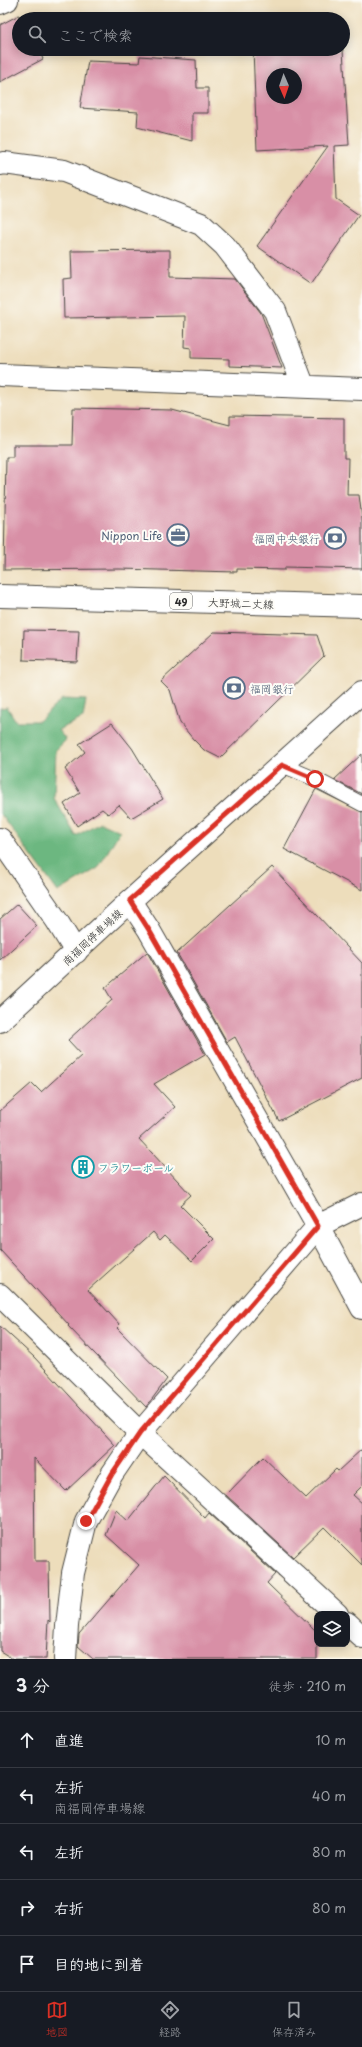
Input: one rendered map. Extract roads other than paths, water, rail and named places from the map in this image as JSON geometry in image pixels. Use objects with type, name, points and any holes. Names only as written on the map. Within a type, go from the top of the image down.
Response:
[{"type":"street","points":[[0,3],[6,0]]},
{"type":"street","points":[[0,164],[4,163],[64,171],[201,224],[225,246],[275,311],[303,385]]},
{"type":"street","points":[[0,375],[362,388]]},
{"type":"street","name":"大野城二丈線","points":[[0,596],[362,606]]},
{"type":"street","name":"南福岡停車場線","points":[[0,1021],[76,952],[130,900],[362,692]]},
{"type":"street","points":[[0,839],[57,921],[76,952]]},
{"type":"street","points":[[130,900],[149,930],[318,1226],[362,1308]]},
{"type":"street","points":[[65,1659],[73,1573],[86,1521],[112,1474],[140,1433],[318,1226],[362,1204]]},
{"type":"street","points":[[0,1295],[140,1433],[334,1611]]},
{"type":"street","points":[[350,1626],[362,1637]]},
{"type":"lane","points":[[282,765],[315,779],[362,804]]},
{"type":"place","name":"Nippon Life","points":[[178,535]]},
{"type":"place","name":"福岡中央銀行","points":[[335,538]]},
{"type":"place","name":"福岡銀行","points":[[234,688]]},
{"type":"place","name":"フラワーボール","points":[[83,1167]]}]
